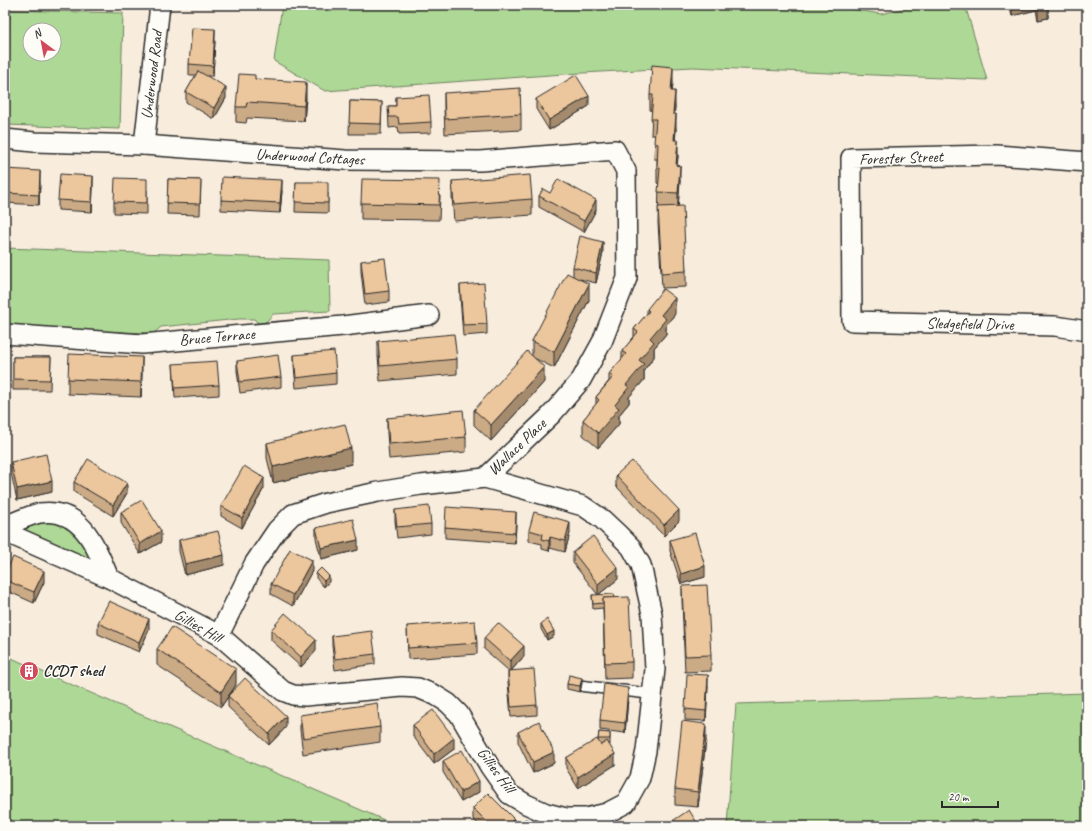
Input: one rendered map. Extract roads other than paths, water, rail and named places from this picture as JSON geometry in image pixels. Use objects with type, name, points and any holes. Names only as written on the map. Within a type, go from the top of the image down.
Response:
[{"type":"street","name":"Underwood Road","points":[[144,145],[160,5]]},
{"type":"street","name":"Underwood Cottages","points":[[5,139],[34,142],[144,145],[345,160],[480,161],[615,150]]},
{"type":"street","name":"Wallace Place","points":[[219,635],[254,564],[277,530],[293,514],[326,503],[378,492],[421,485],[485,478],[551,415],[580,380],[602,342],[627,278],[626,171],[615,150]]},
{"type":"street","name":"Forester Street","points":[[852,321],[851,158],[997,155],[1087,162]]},
{"type":"street","name":"Bruce Terrace","points":[[5,334],[142,344],[343,326],[429,315]]},
{"type":"street","name":"Sledgefield Drive","points":[[852,321],[1055,326],[1087,331]]},
{"type":"street","name":"Gillies Hill","points":[[5,532],[109,578],[219,635],[284,691],[293,695],[305,696],[407,687],[418,688],[435,695],[448,703],[459,714],[490,767],[509,794],[546,813],[566,818],[586,818],[607,813],[626,803],[640,778],[646,751],[655,670],[652,614],[641,565],[631,547],[602,519],[583,506],[485,478]]},
{"type":"street","points":[[5,526],[40,514],[57,513],[74,520],[86,531],[95,544],[109,578]]},
{"type":"lane","points":[[583,686],[653,694]]},
{"type":"place","name":"CCDT shed","points":[[29,671]]}]
